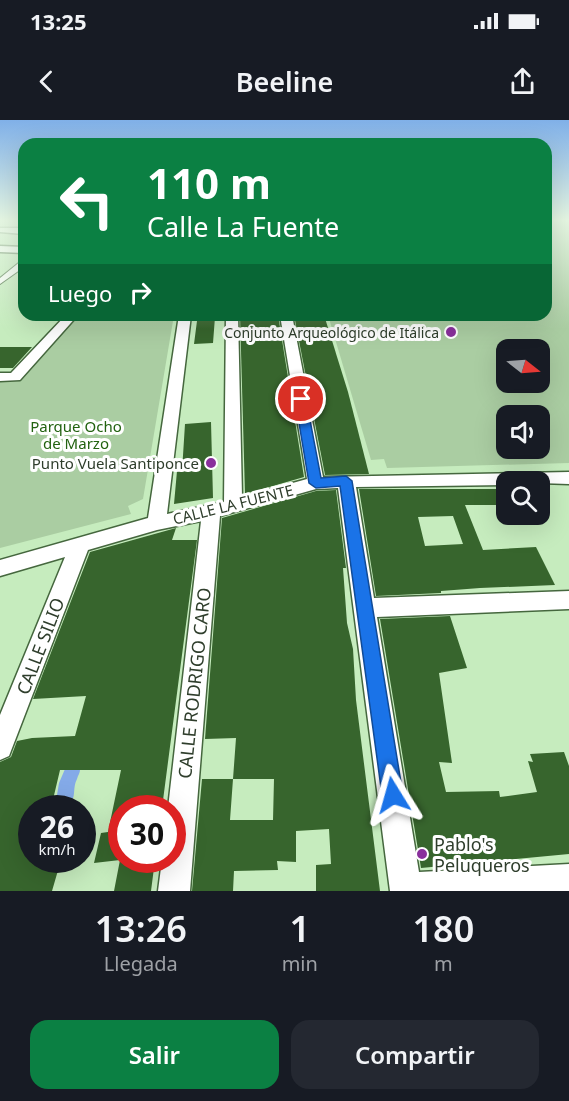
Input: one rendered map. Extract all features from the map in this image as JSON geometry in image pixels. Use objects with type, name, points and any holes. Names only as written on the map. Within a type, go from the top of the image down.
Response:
[{"type":"street","points":[[0,282],[18,268]]},
{"type":"street","points":[[0,377],[15,377],[66,321]]},
{"type":"street","points":[[157,523],[184,321]]},
{"type":"street","name":"CALLE RODRIGO CARO","points":[[174,891],[222,508],[232,321]]},
{"type":"street","points":[[287,321],[316,483]]},
{"type":"street","name":"CALLE LA FUENTE","points":[[0,568],[157,523],[316,483],[569,478]]},
{"type":"street","points":[[346,481],[406,890],[569,880]]},
{"type":"street","name":"CALLE SILIO","points":[[0,747],[80,545]]},
{"type":"street","points":[[366,608],[569,600]]},
{"type":"green space","name":"Conjunto Arqueológico de Itálica","points":[[552,257],[569,257],[569,463],[387,468],[384,459],[371,460],[330,321],[552,321]]},
{"type":"green space","name":"Parque Ocho de Marzo","points":[[74,321],[173,321],[143,499],[128,506],[131,514],[0,548],[0,382],[21,381]]},
{"type":"water","points":[[65,769],[80,770],[73,795],[57,795]]},
{"type":"building","points":[[197,321],[215,321],[213,343],[194,344]]},
{"type":"building","points":[[240,321],[279,321],[304,477],[245,494]]},
{"type":"building","points":[[295,321],[326,321],[348,392],[369,474],[325,475]]},
{"type":"building","points":[[0,347],[32,347],[13,368],[0,368]]},
{"type":"building","name":"Punto Vuela Santiponce","points":[[211,422],[213,498],[174,504],[177,471],[182,471],[185,424]]},
{"type":"building","points":[[359,489],[496,489],[496,505],[465,505],[483,550],[536,547],[555,585],[480,588],[441,591],[441,593],[376,596]],"holes":[[[453,516],[463,544],[425,546],[418,517]]]},
{"type":"building","points":[[336,490],[346,568],[343,568],[347,623],[353,649],[356,700],[380,891],[316,891],[316,865],[331,864],[329,829],[296,831],[296,862],[277,861],[278,870],[234,871],[233,891],[192,891],[202,779],[233,779],[236,738],[205,739],[222,518],[316,491]],"holes":[[[233,779],[274,779],[273,820],[230,820]]]},
{"type":"building","points":[[176,528],[172,540],[197,540],[164,795],[116,795],[121,770],[60,770],[54,795],[18,795],[18,873],[57,873],[52,891],[0,891],[0,762],[11,757],[17,741],[75,736],[86,696],[33,699],[90,552]]},
{"type":"building","points":[[450,616],[467,668],[439,673],[452,763],[439,762],[446,792],[499,791],[500,797],[537,792],[528,761],[533,762],[530,754],[564,752],[569,766],[569,854],[421,868],[380,619]]},
{"type":"building","points":[[108,832],[108,861],[96,863],[96,854],[101,833]]},
{"type":"building","points":[[117,873],[153,873],[151,891],[114,891]]},
{"type":"place","name":"Conjunto Arqueológico de Itálica","points":[[451,332]]},
{"type":"place","name":"Punto Vuela Santiponce","points":[[211,463]]},
{"type":"place","name":"Pablo's Peluqueros","points":[[422,854]]},
{"type":"route","points":[[301,399],[316,483],[346,481],[393,795]]}]
